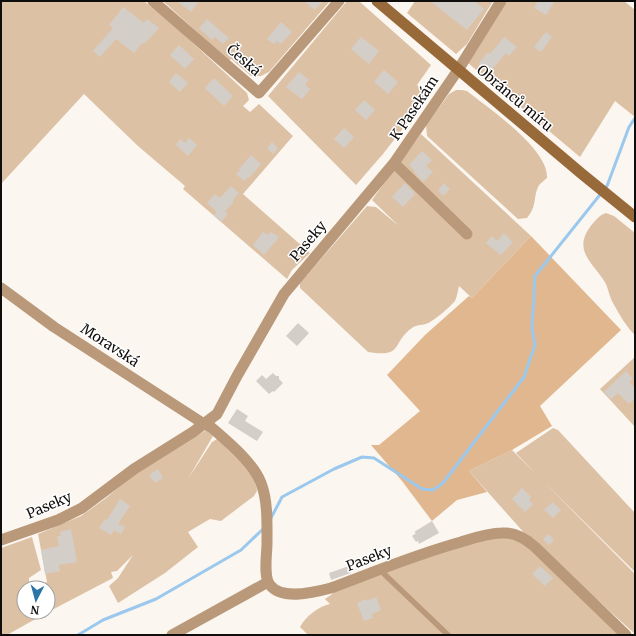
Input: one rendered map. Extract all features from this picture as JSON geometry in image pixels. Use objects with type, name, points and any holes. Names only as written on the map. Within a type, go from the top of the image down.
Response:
[{"type":"main road","name":"Obránců míru","points":[[377,1],[635,217]]},
{"type":"street","name":"Česká","points":[[153,1],[259,93],[339,1]]},
{"type":"street","name":"K Pasekám","points":[[362,200],[394,162],[458,70],[501,1]]},
{"type":"street","name":"K Pasekám","points":[[394,162],[467,234]]},
{"type":"street","name":"Paseky","points":[[1,540],[58,520],[82,508],[134,469],[194,432],[217,414],[284,294],[362,200]]},
{"type":"street","name":"Moravská","points":[[1,288],[54,327],[204,424]]},
{"type":"street","points":[[172,635],[268,582],[266,568],[267,526],[262,485],[248,461],[217,432],[204,424]]},
{"type":"street","name":"Paseky","points":[[268,582],[272,588],[281,592],[290,594],[305,594],[331,588],[446,546],[492,534],[511,534],[518,536],[536,547],[626,635]]},
{"type":"lane","points":[[379,570],[448,635]]},
{"type":"shaded area","points":[[1,1],[144,1],[171,23],[247,93],[249,100],[243,106],[250,112],[259,104],[293,136],[243,194],[310,253],[292,270],[287,279],[183,189],[185,186],[138,146],[84,94],[1,184]]},
{"type":"shaded area","points":[[163,1],[330,1],[269,72],[261,76],[251,76],[231,59],[229,61]]},
{"type":"shaded area","points":[[347,1],[360,2],[431,65],[417,85],[429,95],[383,154],[356,185],[268,96]]},
{"type":"shaded area","points":[[415,1],[493,1],[467,44],[456,54],[407,13]]},
{"type":"shaded area","points":[[507,1],[624,1],[635,10],[635,117],[615,101],[580,157],[468,63]]},
{"type":"shaded area","points":[[456,90],[467,91],[516,130],[528,142],[545,167],[547,178],[538,187],[534,206],[527,218],[518,219],[427,136],[426,125],[449,94]]},
{"type":"shaded area","points":[[421,134],[531,236],[472,298],[459,286],[455,301],[449,307],[426,324],[412,328],[392,351],[387,353],[368,352],[300,288],[300,283],[367,206],[376,207],[399,226],[372,200],[393,170],[417,192],[398,165]]},
{"type":"shaded area","points":[[606,213],[614,216],[635,233],[635,335],[619,313],[611,299],[606,284],[591,264],[584,251],[583,244],[585,236],[590,227],[599,217]]},
{"type":"shaded area","points":[[531,236],[621,330],[540,406],[552,426],[512,450],[469,471],[487,492],[457,500],[432,521],[402,481],[371,445],[379,445],[420,411],[387,375],[425,335],[469,296],[472,298]]},
{"type":"shaded area","points":[[635,357],[635,427],[600,389]]},
{"type":"shaded area","points":[[553,428],[558,430],[635,513],[635,572],[545,483],[635,574],[635,634],[526,535],[469,471],[512,450],[536,474],[516,453]]},
{"type":"shaded area","points":[[208,429],[213,436],[188,479],[212,442],[217,439],[248,469],[257,491],[254,496],[221,521],[210,519],[188,532],[198,547],[165,573],[118,603],[109,586],[118,578],[133,555],[117,571],[111,572],[113,578],[56,608],[56,580],[47,580],[38,534],[81,516],[106,498],[138,471]]},
{"type":"shaded area","points":[[32,537],[41,570],[29,578],[29,580],[16,580],[16,620],[34,620],[7,635],[1,635],[1,548]]},
{"type":"shaded area","points":[[501,537],[515,540],[529,546],[621,635],[308,635],[300,627],[305,619],[313,612],[330,604],[325,599],[335,592],[386,571],[481,539]]},
{"type":"building","points":[[177,1],[199,1],[191,12]]},
{"type":"building","points":[[304,1],[323,1],[315,10]]},
{"type":"building","points":[[430,1],[474,1],[484,9],[467,30]]},
{"type":"building","points":[[538,1],[555,1],[546,15],[534,8]]},
{"type":"building","points":[[123,7],[144,23],[147,19],[159,28],[144,44],[142,43],[134,53],[116,39],[100,57],[93,51],[113,28],[109,25]]},
{"type":"building","points":[[207,19],[229,38],[223,44],[215,37],[212,40],[199,28]]},
{"type":"building","points":[[281,22],[292,32],[281,44],[277,41],[274,44],[267,39]]},
{"type":"building","points":[[546,32],[552,37],[541,52],[534,47]]},
{"type":"building","points":[[361,37],[379,51],[369,64],[351,49]]},
{"type":"building","points":[[504,37],[517,47],[509,56],[506,53],[490,72],[479,63],[488,52],[490,54]]},
{"type":"building","points":[[179,45],[194,59],[185,69],[170,55]]},
{"type":"building","points":[[384,70],[398,82],[388,94],[374,82]]},
{"type":"building","points":[[299,72],[309,80],[305,85],[310,89],[302,99],[286,87]]},
{"type":"building","points":[[176,73],[188,83],[180,92],[169,82]]},
{"type":"building","points":[[214,78],[233,96],[224,106],[205,88]]},
{"type":"building","points":[[364,100],[375,110],[366,120],[355,110]]},
{"type":"building","points":[[344,128],[354,137],[344,148],[334,139]]},
{"type":"building","points":[[189,138],[197,145],[188,156],[176,145],[180,139],[185,143]]},
{"type":"building","points":[[272,142],[278,148],[273,154],[267,148]]},
{"type":"building","points":[[422,151],[432,160],[426,166],[433,172],[423,182],[409,165]]},
{"type":"building","points":[[251,155],[261,164],[249,178],[248,177],[244,181],[236,174]]},
{"type":"building","points":[[405,183],[415,194],[403,207],[392,197]]},
{"type":"building","points":[[444,183],[450,189],[443,196],[438,190]]},
{"type":"building","points":[[231,186],[239,193],[233,200],[233,203],[225,211],[228,214],[221,222],[214,216],[217,212],[207,203],[215,194],[220,198]]},
{"type":"building","points":[[263,232],[268,235],[271,232],[279,237],[264,255],[253,245]]},
{"type":"building","points":[[504,233],[513,242],[501,255],[486,243],[492,236],[497,241]]},
{"type":"building","points":[[298,323],[309,333],[297,346],[286,336]]},
{"type":"building","points":[[626,371],[633,379],[629,382],[635,388],[635,398],[629,404],[618,393],[611,399],[604,392]]},
{"type":"building","points":[[273,373],[276,376],[279,376],[279,379],[283,383],[274,392],[273,391],[269,394],[256,381],[262,375],[266,379]]},
{"type":"building","points":[[237,409],[248,416],[245,421],[263,432],[257,441],[228,423]]},
{"type":"building","points":[[158,469],[163,478],[155,483],[149,475]]},
{"type":"building","points":[[522,488],[531,497],[529,500],[533,504],[525,512],[512,499]]},
{"type":"building","points":[[120,499],[130,506],[118,524],[125,527],[121,534],[114,530],[111,535],[99,528],[105,519],[107,520]]},
{"type":"building","points":[[553,502],[561,510],[553,518],[544,510]]},
{"type":"building","points":[[432,521],[439,533],[419,544],[418,541],[416,542],[412,536],[416,533],[414,532]]},
{"type":"building","points":[[71,529],[77,562],[59,565],[60,571],[45,574],[41,550],[59,546],[57,536],[61,536],[60,532]]},
{"type":"building","points":[[549,534],[554,540],[549,545],[543,539]]},
{"type":"building","points":[[349,566],[351,573],[331,580],[329,573]]},
{"type":"building","points":[[540,566],[553,578],[545,586],[532,574]]},
{"type":"building","points":[[376,597],[381,610],[372,614],[373,618],[364,621],[357,603]]},
{"type":"waterway","points":[[271,518],[282,497],[334,469],[362,457],[374,458],[422,489],[433,490],[443,483],[524,377],[535,345],[532,328],[535,276],[607,186],[629,127],[635,118]]},
{"type":"waterway","points":[[78,635],[103,620],[156,599],[241,550],[263,529]]}]
